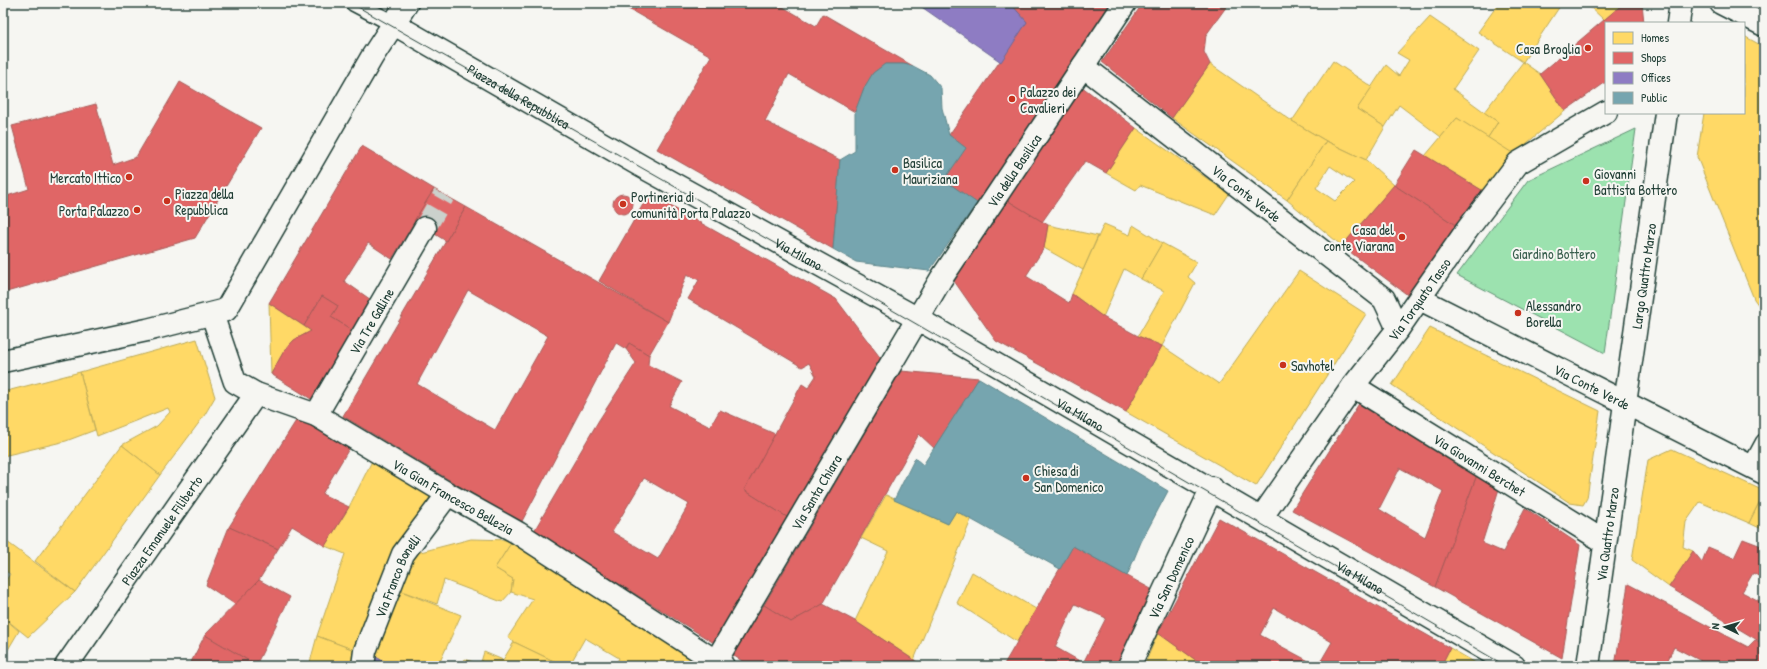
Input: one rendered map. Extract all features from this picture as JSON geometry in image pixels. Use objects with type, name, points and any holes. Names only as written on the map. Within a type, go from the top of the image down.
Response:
[{"type":"street","points":[[3,361],[147,330],[226,310],[372,57],[407,3]]},
{"type":"street","name":"Via della Basilica","points":[[918,319],[941,279],[1125,3]]},
{"type":"street","points":[[1678,22],[1681,3]]},
{"type":"street","points":[[1721,3],[1764,25]]},
{"type":"street","name":"Piazza della Repubblica","points":[[394,24],[643,167]]},
{"type":"street","name":"Via Conte Verde","points":[[1083,66],[1384,299],[1398,329]]},
{"type":"street","name":"Via Torquato Tasso","points":[[1261,518],[1353,386],[1398,329],[1467,230],[1518,163],[1605,113]]},
{"type":"street","name":"Largo Quattro Marzo","points":[[1625,402],[1666,114]]},
{"type":"street","name":"Via Milano","points":[[643,167],[918,319],[1212,488],[1514,666]]},
{"type":"street","name":"Via Tre Galline","points":[[316,414],[425,228]]},
{"type":"street","name":"Via Conte Verde","points":[[1420,299],[1758,470]]},
{"type":"street","name":"Via Gian Francesco Bellezia","points":[[212,314],[235,382],[256,394],[316,414],[448,494],[518,533],[717,664]]},
{"type":"street","name":"Via Santa Chiara","points":[[717,664],[918,319]]},
{"type":"street","name":"Via Giovanni Berchet","points":[[1353,386],[1605,542]]},
{"type":"street","name":"Piazza Emanuele Filiberto","points":[[66,666],[256,394]]},
{"type":"street","name":"Via Quattro Marzo","points":[[1588,666],[1625,402]]},
{"type":"street","name":"Via San Domenico","points":[[1129,666],[1212,488]]},
{"type":"street","name":"Via Franco Bonelli","points":[[362,666],[365,651],[404,554],[448,494]]},
{"type":"lane","name":"Piazza della Repubblica","points":[[354,3],[394,24]]},
{"type":"lane","points":[[1758,470],[1764,442]]},
{"type":"green space","name":"Giardino Bottero","points":[[1636,129],[1605,353],[1457,275],[1528,180]]},
{"type":"building: Homes","points":[[1499,3],[1562,3],[1523,62],[1478,32]]},
{"type":"building: Homes","points":[[1586,3],[1624,3],[1604,20]]},
{"type":"building: Homes","points":[[1430,17],[1479,51],[1453,89],[1498,122],[1487,139],[1457,118],[1441,137],[1399,105],[1385,127],[1357,109],[1386,65],[1399,76],[1409,60],[1397,53]]},
{"type":"building: Homes","points":[[1745,37],[1764,47],[1764,313],[1754,299],[1697,157],[1704,114],[1745,114]]},
{"type":"building: Homes","points":[[1333,61],[1372,87],[1357,109],[1385,127],[1366,160],[1326,141],[1292,121]]},
{"type":"building: Homes","points":[[1523,62],[1540,74],[1565,111],[1514,154],[1487,139],[1498,122],[1484,112]]},
{"type":"building: Homes","points":[[1210,64],[1292,121],[1326,141],[1287,200],[1172,118]]},
{"type":"building: Homes","points":[[1457,118],[1514,154],[1485,192],[1425,156]]},
{"type":"building: Homes","points":[[1136,128],[1229,194],[1215,215],[1140,185],[1136,190],[1106,173]]},
{"type":"building: Homes","points":[[1326,141],[1366,160],[1394,185],[1342,246],[1287,200]],"holes":[[[1330,166],[1354,182],[1335,201],[1316,188]]]},
{"type":"building: Homes","points":[[1104,224],[1130,235],[1133,225],[1162,243],[1141,279],[1124,269],[1103,317],[1072,294]]},
{"type":"building: Homes","points":[[1048,225],[1098,236],[1083,270],[1044,248]]},
{"type":"building: Homes","points":[[1162,243],[1197,262],[1188,277],[1195,283],[1162,346],[1138,336],[1164,291],[1141,279]]},
{"type":"building: Homes","name":"Savhotel","points":[[1299,271],[1366,314],[1256,486],[1126,412],[1162,346],[1219,384]]},
{"type":"building: Homes","points":[[269,303],[311,331],[294,340],[284,351],[271,374]]},
{"type":"building: Homes","points":[[1430,328],[1600,411],[1587,498],[1583,505],[1570,503],[1392,385]]},
{"type":"building: Homes","points":[[197,339],[215,397],[204,416],[160,475],[122,445],[157,426],[170,412],[168,408],[97,436],[80,372]]},
{"type":"building: Homes","points":[[80,372],[95,430],[66,441],[3,456],[3,392]]},
{"type":"building: Homes","points":[[122,445],[160,475],[75,592],[35,561]]},
{"type":"building: Homes","points":[[1672,449],[1764,491],[1764,493],[1749,523],[1700,502],[1686,522],[1683,547],[1693,551],[1669,587],[1632,560],[1648,460]]},
{"type":"building: Homes","points":[[372,461],[431,495],[403,541],[357,651],[317,636],[345,554],[325,546],[349,507]]},
{"type":"building: Homes","points":[[1764,493],[1764,530],[1749,523]]},
{"type":"building: Homes","points":[[886,495],[948,524],[956,511],[971,520],[914,660],[855,621],[888,551],[861,538]]},
{"type":"building: Homes","points":[[3,539],[75,592],[28,637],[3,617],[3,585],[10,574],[3,569]]},
{"type":"building: Homes","points":[[471,539],[513,540],[495,568],[513,579],[511,592],[502,602],[444,580],[437,604],[396,589],[409,555]]},
{"type":"building: Homes","points":[[513,540],[698,660],[694,666],[615,666],[619,658],[585,638],[569,666],[564,666],[514,642],[508,637],[533,599],[511,592],[513,579],[495,568]]},
{"type":"building: Homes","points":[[972,572],[1036,609],[1017,642],[957,603]]},
{"type":"building: Homes","points":[[396,589],[461,615],[438,666],[393,666],[370,654]]},
{"type":"building: Homes","points":[[3,617],[19,631],[3,658]]},
{"type":"building: Homes","points":[[1158,633],[1204,666],[1144,666]]},
{"type":"building: Homes","points":[[317,636],[357,651],[354,666],[309,666]]},
{"type":"building: Homes","points":[[514,642],[564,666],[462,666],[465,659],[480,665],[484,652],[503,660]]},
{"type":"building: Homes","points":[[1450,648],[1481,666],[1441,666]]},
{"type":"building: Shops","points":[[617,3],[639,3],[634,12]]},
{"type":"building: Shops","points":[[639,3],[776,3],[816,26],[823,14],[913,66],[903,64],[885,64],[873,73],[864,88],[855,112],[789,74],[765,121],[840,160],[833,249],[657,149],[711,56],[634,12]]},
{"type":"building: Shops","name":"Palazzo dei Cavalieri","points":[[1010,3],[1115,3],[977,203],[944,180],[966,148],[949,135],[1027,22]]},
{"type":"building: Shops","points":[[1143,3],[1229,3],[1206,35],[1204,52],[1210,64],[1172,118],[1102,62]]},
{"type":"building: Shops","name":"Casa Broglia","points":[[1624,3],[1642,3],[1644,22],[1605,22],[1605,83],[1565,111],[1540,74]]},
{"type":"building: Shops","points":[[1744,3],[1764,3],[1764,13]]},
{"type":"building: Shops","name":"Mercato Ittico","points":[[180,82],[261,128],[195,238],[3,293],[3,193],[7,196],[29,189],[12,126],[96,104],[113,165],[136,157]]},
{"type":"building: Shops","points":[[1081,86],[1136,128],[1106,173],[1085,161],[1042,222],[1005,199]]},
{"type":"building: Shops","points":[[362,146],[434,189],[392,259],[368,243],[344,281],[374,302],[357,333],[331,317],[338,306],[322,296],[304,326],[269,303]]},
{"type":"building: Shops","points":[[1416,150],[1485,192],[1460,228],[1394,185]]},
{"type":"building: Shops","name":"Casa del conte Viarana","points":[[1394,185],[1460,228],[1409,296],[1342,246]]},
{"type":"building: Shops","points":[[434,189],[466,207],[446,241],[414,221]]},
{"type":"building: Shops","name":"Portineria di comunità Porta Palazzo","points":[[623,194],[630,197],[633,204],[630,211],[623,214],[616,211],[613,204],[616,197]]},
{"type":"building: Shops","points":[[649,194],[836,299],[882,360],[790,519],[744,490],[802,384],[808,388],[816,376],[809,363],[802,367],[688,299],[699,280],[687,274],[668,322],[599,281]]},
{"type":"building: Shops","points":[[1005,199],[1048,225],[1044,248],[1026,276],[1069,303],[1072,294],[1103,317],[1138,336],[1162,346],[1126,412],[996,341],[952,278]]},
{"type":"building: Shops","points":[[466,207],[668,322],[649,355],[629,343],[626,349],[616,343],[521,523],[343,416]],"holes":[[[468,290],[548,336],[495,430],[417,384]]]},
{"type":"building: Shops","points":[[322,296],[338,306],[331,317],[357,333],[316,402],[271,374],[284,351],[294,340],[311,331],[304,326]]},
{"type":"building: Shops","points":[[629,343],[649,355],[648,365],[682,382],[669,406],[710,427],[720,410],[775,434],[744,490],[790,519],[714,643],[534,531],[599,420],[636,363],[626,349]],"holes":[[[644,478],[689,504],[658,559],[612,532]]]},
{"type":"building: Shops","points":[[901,371],[979,378],[934,448],[919,434],[823,604],[791,622],[764,605]]},
{"type":"building: Shops","points":[[1360,402],[1477,475],[1435,587],[1292,510]],"holes":[[[1400,468],[1443,491],[1425,537],[1379,509]]]},
{"type":"building: Shops","points":[[299,416],[350,447],[322,494],[349,507],[325,546],[292,526],[278,549],[229,527]]},
{"type":"building: Shops","points":[[1477,475],[1499,489],[1482,543],[1503,552],[1525,508],[1580,545],[1562,658],[1435,587]]},
{"type":"building: Shops","points":[[1219,518],[1450,648],[1441,666],[1318,666],[1204,666],[1158,633]],"holes":[[[1274,608],[1332,642],[1318,666],[1260,635]]]},
{"type":"building: Shops","points":[[229,527],[278,549],[259,580],[236,605],[206,585]]},
{"type":"building: Shops","points":[[1743,539],[1764,547],[1764,579],[1753,573],[1742,592],[1763,603],[1764,601],[1764,644],[1669,587],[1693,551],[1702,562],[1708,547],[1734,558]]},
{"type":"building: Shops","points":[[1073,546],[1151,589],[1118,666],[1003,666]],"holes":[[[1075,604],[1106,618],[1083,663],[1055,647]]]},
{"type":"building: Shops","points":[[259,580],[290,597],[256,665],[205,635]]},
{"type":"building: Shops","points":[[1628,584],[1748,647],[1755,640],[1764,644],[1764,666],[1698,666],[1701,661],[1674,647],[1665,666],[1615,666]]},
{"type":"building: Shops","points":[[823,604],[855,621],[923,666],[750,666],[731,654],[764,605],[791,622]]},
{"type":"building: Shops","points":[[205,635],[256,665],[189,666]]},
{"type":"building: Offices","points":[[916,3],[1010,3],[1027,22],[1001,62]]},
{"type":"building: Offices","points":[[370,654],[393,666],[368,666]]},
{"type":"building: Public","name":"Basilica Mauriziana","points":[[885,64],[903,64],[913,66],[930,75],[941,88],[942,108],[949,135],[966,148],[944,180],[977,203],[929,271],[856,262],[833,249],[840,160],[855,151],[855,112],[864,88],[873,73]]},
{"type":"building: Public","name":"Chiesa di San Domenico","points":[[979,378],[1168,491],[1141,542],[1127,576],[1073,546],[1060,569],[956,511],[948,524],[894,500],[915,458],[923,465]]},
{"type":"tunnel","points":[[425,228],[444,195]]},
{"type":"tram line","points":[[351,3],[887,307],[1506,666]]},
{"type":"place","name":"Casa Broglia","points":[[1588,48]]},
{"type":"place","name":"Palazzo dei Cavalieri","points":[[1012,99]]},
{"type":"place","name":"Basilica Mauriziana","points":[[895,170]]},
{"type":"place","name":"Mercato Ittico","points":[[129,177]]},
{"type":"place","name":"Giovanni Battista Bottero","points":[[1586,181]]},
{"type":"place","name":"Piazza della Repubblica","points":[[167,201]]},
{"type":"place","name":"Portineria di comunità Porta Palazzo","points":[[623,204]]},
{"type":"place","name":"Porta Palazzo","points":[[137,210]]},
{"type":"place","name":"Casa del conte Viarana","points":[[1402,237]]},
{"type":"place","name":"Alessandro Borella","points":[[1518,313]]},
{"type":"place","name":"Savhotel","points":[[1283,365]]},
{"type":"place","name":"Chiesa di San Domenico","points":[[1026,478]]}]
